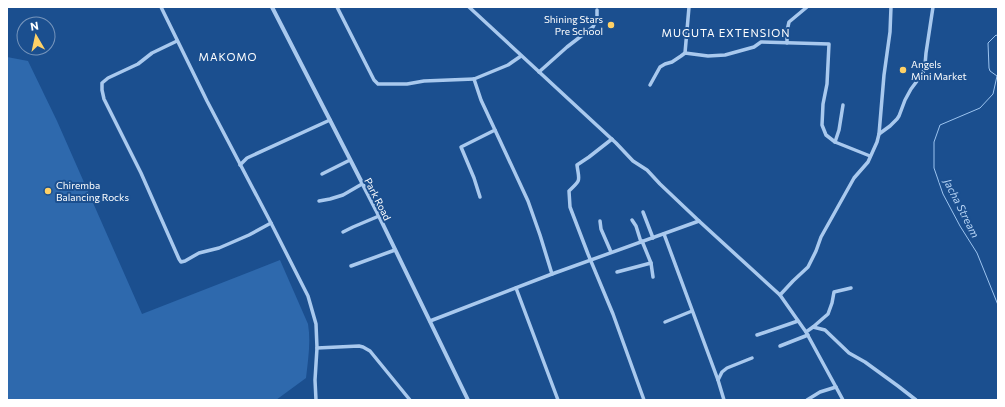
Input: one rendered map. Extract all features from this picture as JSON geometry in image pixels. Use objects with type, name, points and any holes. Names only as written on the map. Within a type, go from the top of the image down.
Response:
[{"type":"street","points":[[161,7],[207,101],[308,296],[316,324],[316,400]]},
{"type":"street","name":"Park Road","points":[[272,7],[395,250],[468,400]]},
{"type":"street","points":[[337,7],[374,80],[378,84],[407,84],[424,81],[474,79],[508,65],[521,56]]},
{"type":"street","points":[[469,7],[612,139],[633,161],[647,170],[699,221],[780,295],[807,334],[843,400]]},
{"type":"street","points":[[650,85],[660,67],[672,62],[685,52],[689,7]]},
{"type":"street","points":[[787,42],[789,22],[806,7]]},
{"type":"street","points":[[780,295],[808,267],[821,237],[854,178],[866,166],[877,142],[890,32],[891,7]]},
{"type":"street","points":[[879,134],[890,126],[899,116],[904,100],[923,73],[926,66],[926,53],[933,7]]},
{"type":"street","points":[[539,72],[562,51],[593,27],[597,18],[597,10]]},
{"type":"street","points":[[177,41],[152,53],[138,64],[108,78],[102,83],[102,90],[104,99],[141,172],[179,260],[181,262],[185,261],[199,253],[218,248],[249,235],[271,223]]},
{"type":"street","points":[[685,52],[708,56],[722,56],[754,47],[761,42],[829,44],[827,84],[823,104],[822,125],[826,135],[835,142],[870,156]]},
{"type":"street","points":[[474,79],[481,100],[528,201],[552,274]]},
{"type":"street","points":[[835,142],[839,130],[843,105]]},
{"type":"street","points":[[240,165],[247,158],[330,120]]},
{"type":"street","points":[[480,197],[461,147],[495,130]]},
{"type":"street","points":[[612,139],[589,157],[578,163],[577,167],[580,177],[579,182],[569,191],[570,207],[644,400]]},
{"type":"street","points":[[322,174],[350,160]]},
{"type":"street","points":[[319,201],[343,195],[362,184]]},
{"type":"street","points":[[643,212],[652,238]]},
{"type":"street","points":[[344,232],[378,216]]},
{"type":"street","points":[[632,220],[636,226],[650,263],[653,277]]},
{"type":"street","points":[[600,221],[601,229],[611,252]]},
{"type":"street","points":[[430,321],[611,252],[699,221]]},
{"type":"street","points":[[664,234],[724,400]]},
{"type":"street","points":[[351,266],[395,250]]},
{"type":"street","points":[[617,272],[650,263]]},
{"type":"street","points":[[516,288],[558,400]]},
{"type":"street","points":[[780,346],[807,334],[828,314],[834,292],[851,288]]},
{"type":"street","points":[[665,322],[692,312]]},
{"type":"street","points":[[757,335],[798,321]]},
{"type":"street","points":[[813,327],[825,330],[849,353],[865,362],[916,400]]},
{"type":"street","points":[[316,348],[363,346],[370,351],[410,400]]},
{"type":"street","points":[[718,380],[722,372],[727,368],[752,358]]},
{"type":"street","points":[[807,400],[820,392],[836,387]]},
{"type":"shaded area","name":"Chiremba Balancing Rocks","points":[[7,57],[28,61],[57,121],[142,314],[280,260],[308,324],[309,344],[306,378],[276,400],[7,400]]},
{"type":"waterway","name":"Jacha Stream","points":[[998,36],[996,35],[988,43],[989,68],[990,71],[997,76],[993,94],[980,108],[940,125],[934,142],[934,168],[943,194],[960,226],[977,253],[998,305]]},
{"type":"place","name":"Shining Stars Pre School","points":[[611,25]]},
{"type":"place","name":"Angels Mini Market","points":[[903,70]]},
{"type":"place","name":"Chiremba Balancing Rocks","points":[[48,191]]},
{"type":"district","name":"MUGUTA EXTENSION","points":[[726,32]]},
{"type":"district","name":"MAKOMO","points":[[228,56]]}]
